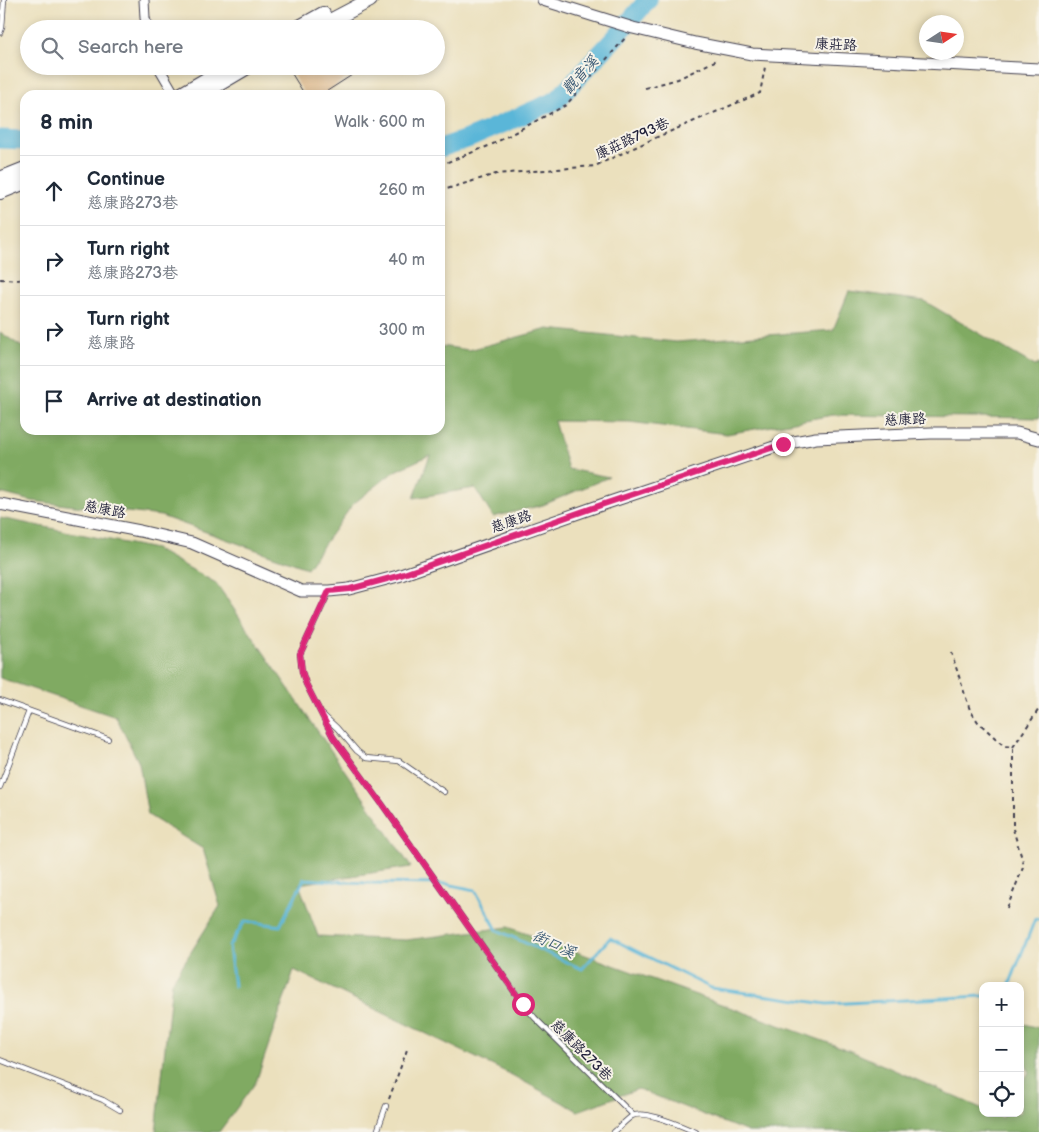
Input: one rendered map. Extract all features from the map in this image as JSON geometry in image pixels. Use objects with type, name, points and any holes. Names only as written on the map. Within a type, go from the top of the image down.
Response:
[{"type":"main road","points":[[313,20],[351,0]]},
{"type":"main road","points":[[332,20],[370,0]]},
{"type":"main road","points":[[189,90],[214,75]]},
{"type":"main road","points":[[208,90],[233,75]]},
{"type":"main road","points":[[0,179],[20,171]]},
{"type":"main road","points":[[0,192],[20,184]]},
{"type":"street","points":[[144,0],[146,20]]},
{"type":"street","name":"康莊路","points":[[543,0],[634,28],[695,43],[752,54],[1039,69]]},
{"type":"street","points":[[163,75],[172,90]]},
{"type":"street","name":"慈康路","points":[[0,504],[192,543],[301,591],[329,591],[350,589],[398,576],[783,444],[816,438],[931,432],[1017,433],[1039,439]]},
{"type":"lane","points":[[0,33],[4,0]]},
{"type":"lane","name":"慈康路273巷","points":[[329,591],[300,654],[302,672],[306,684],[333,737],[523,1004],[633,1115]]},
{"type":"lane","points":[[0,700],[108,739]]},
{"type":"lane","points":[[0,787],[29,711]]},
{"type":"lane","points":[[320,712],[337,728],[357,752],[366,758],[399,761],[444,792]]},
{"type":"lane","points":[[0,1060],[103,1100],[120,1110]]},
{"type":"lane","points":[[377,1132],[386,1106]]},
{"type":"lane","points":[[614,1132],[633,1115],[639,1114],[657,1117],[696,1132]]},
{"type":"path","points":[[445,163],[491,146],[566,105],[634,28]]},
{"type":"path","points":[[645,88],[678,79],[735,51]]},
{"type":"path","name":"康莊路793巷","points":[[445,189],[496,174],[596,166],[760,92],[768,55]]},
{"type":"path","points":[[0,280],[20,280]]},
{"type":"path","points":[[951,652],[970,710],[978,722],[1004,746],[1013,747]]},
{"type":"path","points":[[1007,908],[1024,865],[1013,829],[1013,747],[1039,709]]},
{"type":"path","points":[[386,1106],[408,1047]]},
{"type":"green space","points":[[849,291],[924,301],[1035,366],[1039,364],[1039,418],[833,415],[727,434],[629,422],[554,421],[568,469],[609,477],[543,505],[493,517],[475,488],[414,498],[430,455],[395,471],[353,504],[307,568],[161,516],[32,501],[0,493],[0,332],[20,346],[20,435],[445,435],[445,347],[469,350],[548,329],[676,342],[833,330]]},
{"type":"green space","points":[[0,518],[155,549],[216,583],[411,867],[299,884],[318,936],[406,940],[508,927],[851,1051],[979,1107],[979,1117],[1024,1117],[1024,1080],[1029,1072],[1024,1058],[1024,1024],[1039,1028],[1039,1132],[748,1132],[638,1089],[578,1111],[510,1074],[294,970],[256,1082],[219,1132],[156,1132],[172,982],[220,906],[203,849],[148,815],[139,763],[116,717],[0,678]]},
{"type":"building","points":[[293,75],[352,75],[329,90],[302,90]]},
{"type":"waterway","name":"觀音溪","points":[[445,146],[470,138],[557,100],[648,0]]},
{"type":"waterway","name":"觀音溪","points":[[0,139],[20,140]]},
{"type":"waterway","name":"街口溪","points":[[234,986],[229,946],[245,921],[280,926],[304,879],[365,883],[447,884],[475,890],[497,930],[582,969],[610,938],[711,988],[827,1004],[979,996]]},
{"type":"waterway","name":"街口溪","points":[[1011,982],[1035,919],[1039,919]]},
{"type":"route","points":[[523,1004],[333,737],[306,684],[302,672],[300,654],[329,591],[350,589],[398,576],[783,444]]}]
